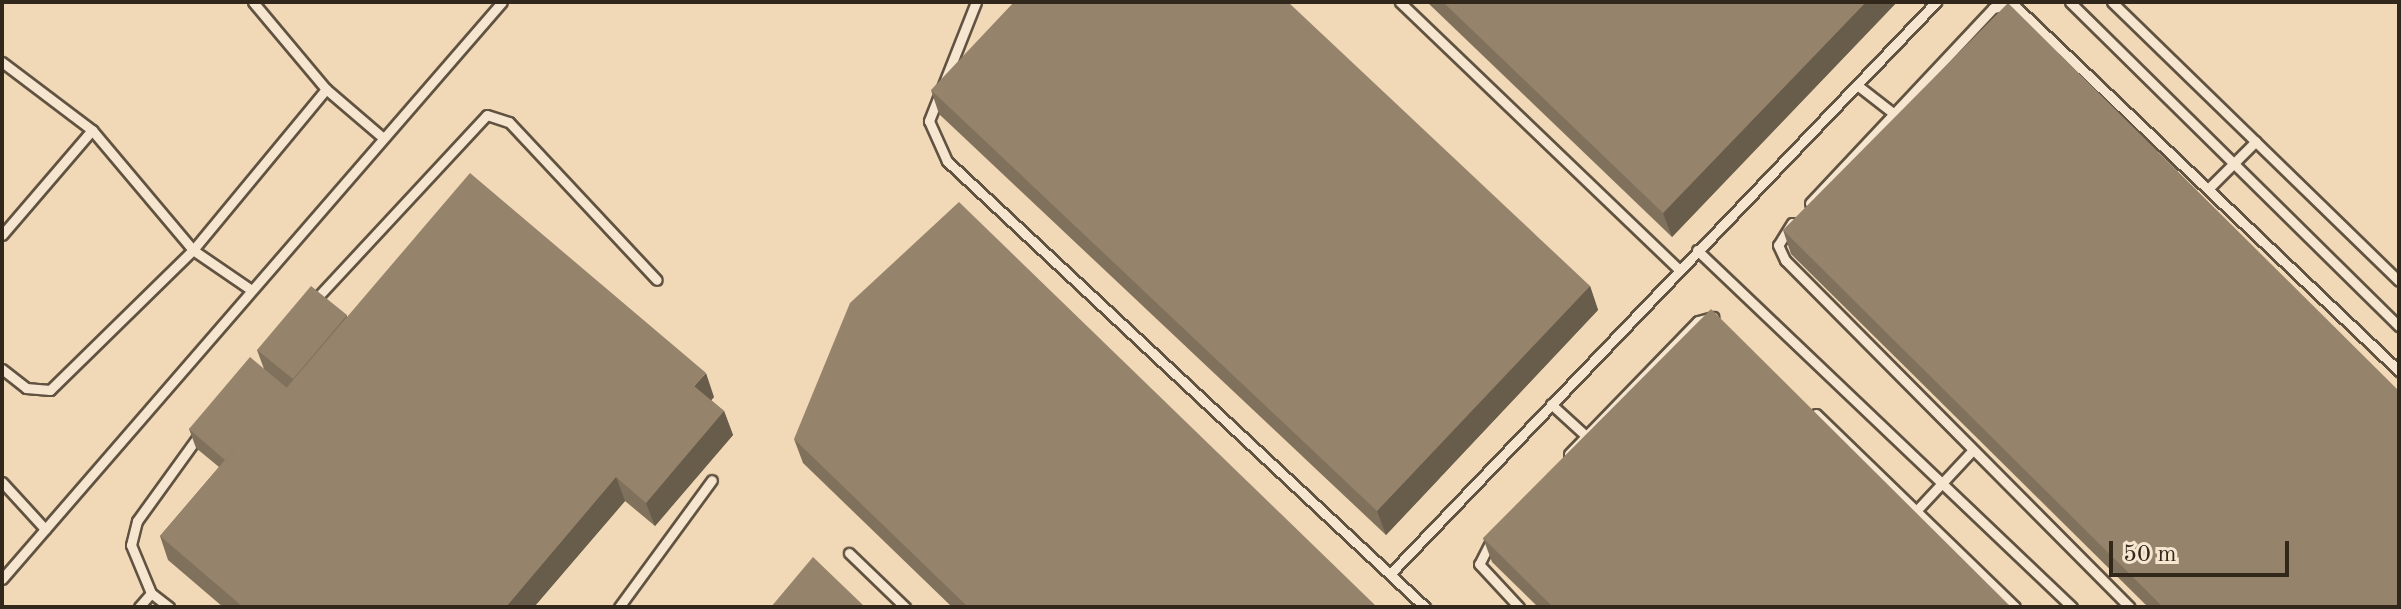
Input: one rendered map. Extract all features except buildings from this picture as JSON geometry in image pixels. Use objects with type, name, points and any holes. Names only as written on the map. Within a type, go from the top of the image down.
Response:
[{"type":"lane","points":[[253,2],[326,89],[382,137]]},
{"type":"lane","points":[[2,579],[250,289],[502,2]]},
{"type":"lane","points":[[976,2],[929,121],[947,161],[1425,607]]},
{"type":"lane","points":[[1400,2],[1679,270]]},
{"type":"lane","points":[[1390,574],[1936,2]]},
{"type":"lane","points":[[2070,2],[2399,327]]},
{"type":"lane","points":[[2112,2],[2399,281]]},
{"type":"lane","points":[[2130,607],[1972,451],[1778,245],[1893,113],[1993,8],[2013,4],[2399,371]]},
{"type":"lane","points":[[2,62],[92,130],[193,250],[250,289]]},
{"type":"lane","points":[[1857,85],[1893,113]]},
{"type":"lane","points":[[2,369],[26,388],[50,390],[193,250],[326,89]]},
{"type":"lane","points":[[307,309],[487,115],[509,122],[657,280]]},
{"type":"lane","points":[[2,235],[92,130]]},
{"type":"lane","points":[[2209,188],[2256,141]]},
{"type":"lane","points":[[1697,250],[2072,607]]},
{"type":"lane","points":[[1555,469],[1698,321],[1721,322]]},
{"type":"lane","points":[[1802,399],[2015,607]]},
{"type":"lane","points":[[1551,404],[1585,435]]},
{"type":"lane","points":[[169,607],[151,593],[131,545],[137,521],[205,429]]},
{"type":"lane","points":[[1916,511],[1972,451]]},
{"type":"lane","points":[[619,607],[712,480]]},
{"type":"lane","points":[[2,482],[45,529]]},
{"type":"lane","points":[[1504,526],[1479,564],[1519,607]]},
{"type":"lane","points":[[849,553],[905,607]]},
{"type":"lane","points":[[139,607],[151,593]]}]
